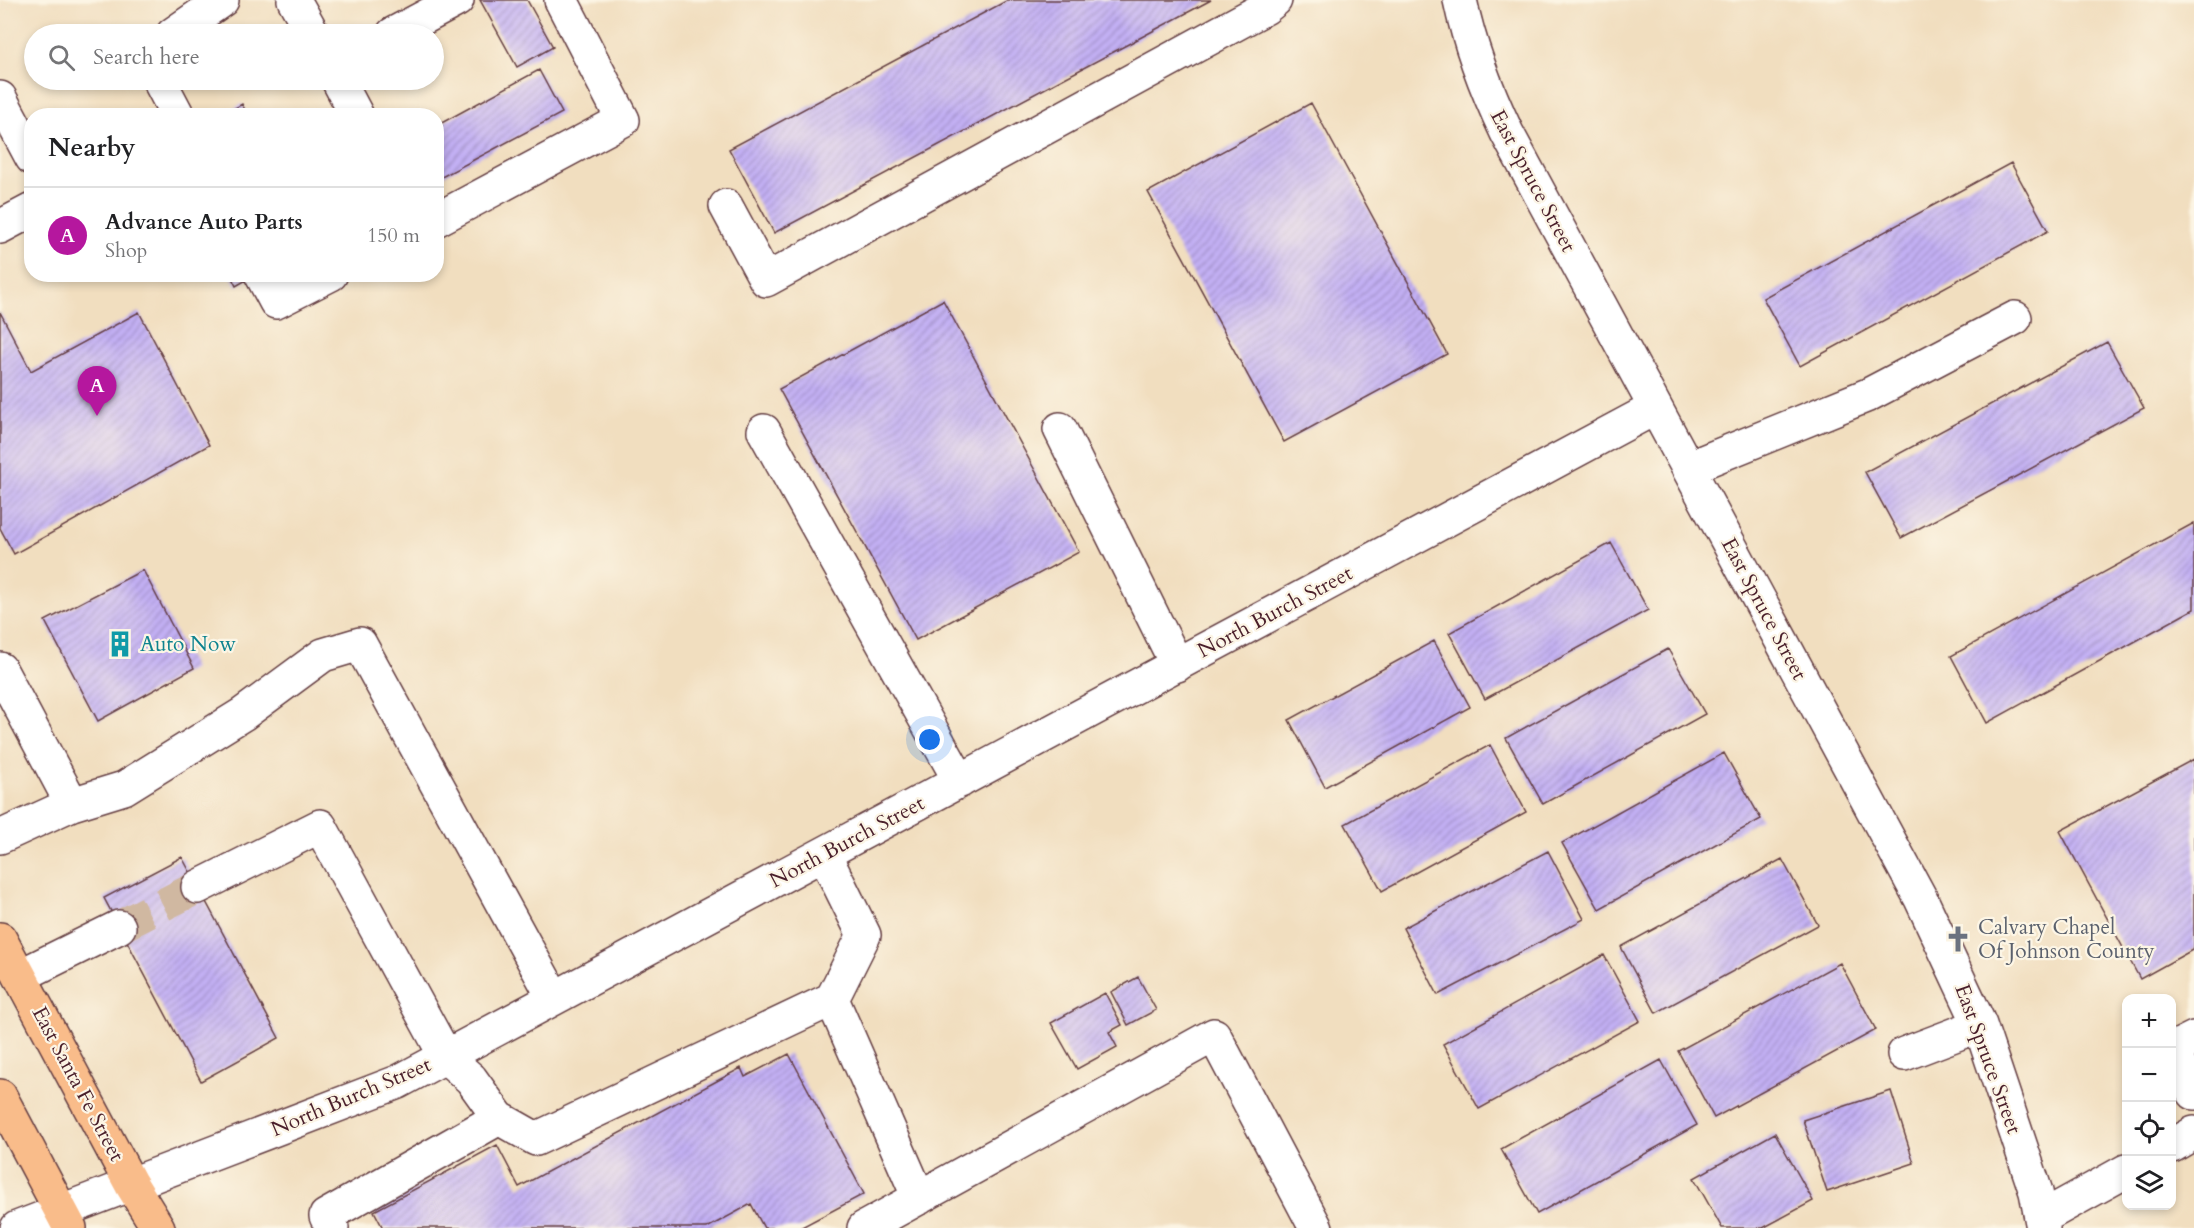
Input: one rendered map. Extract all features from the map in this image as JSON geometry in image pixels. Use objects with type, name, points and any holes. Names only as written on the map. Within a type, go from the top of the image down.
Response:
[{"type":"main road","name":"East Santa Fe Street","points":[[0,939],[131,1184],[158,1228]]},
{"type":"main road","points":[[0,1096],[66,1220]]},
{"type":"street","points":[[187,24],[222,0]]},
{"type":"street","points":[[294,0],[307,24]]},
{"type":"street","points":[[412,24],[457,0]]},
{"type":"street","points":[[444,216],[623,120],[561,0]]},
{"type":"street","points":[[726,206],[766,280],[1265,8],[1275,0]]},
{"type":"street","name":"East Spruce Street","points":[[1460,0],[1468,39],[1487,92],[1507,134],[1921,899],[1980,1025],[2036,1192],[2042,1223]]},
{"type":"street","points":[[164,90],[174,108]]},
{"type":"street","points":[[343,90],[353,108]]},
{"type":"street","points":[[0,98],[24,143]]},
{"type":"street","points":[[0,227],[24,214]]},
{"type":"street","points":[[265,282],[276,302],[315,282]]},
{"type":"street","points":[[1688,468],[1868,395],[2015,318]]},
{"type":"street","name":"North Burch Street","points":[[17,1228],[66,1220],[131,1184],[398,1082],[1655,408]]},
{"type":"street","points":[[1060,429],[1177,665]]},
{"type":"street","points":[[764,431],[960,781]]},
{"type":"street","points":[[0,837],[72,804],[124,788],[243,714],[323,655],[360,644],[554,998]]},
{"type":"street","points":[[0,669],[72,804]]},
{"type":"street","points":[[198,887],[320,826],[446,1057],[471,1079],[499,1118],[536,1139],[832,999],[864,935],[824,854]]},
{"type":"street","points":[[20,976],[119,927]]},
{"type":"street","points":[[832,999],[919,1198]]},
{"type":"street","points":[[1904,1054],[1980,1025]]},
{"type":"street","points":[[864,1228],[1214,1035],[1316,1228]]},
{"type":"street","points":[[2194,1038],[2180,1045],[2177,1061],[2194,1093]]},
{"type":"street","points":[[332,1228],[326,1216],[499,1118]]},
{"type":"street","points":[[2176,1144],[2194,1133]]},
{"type":"street","points":[[2042,1223],[2122,1174]]},
{"type":"building","points":[[480,0],[527,0],[553,47],[517,67]]},
{"type":"building","points":[[1008,0],[1211,0],[774,233],[729,149]]},
{"type":"building","points":[[539,70],[562,113],[444,176],[444,122]]},
{"type":"building","points":[[1311,103],[1447,354],[1284,442],[1148,192]]},
{"type":"building","points":[[2011,163],[2048,231],[1800,366],[1763,298]]},
{"type":"building","points":[[943,300],[1079,552],[916,640],[779,389]]},
{"type":"building","points":[[0,312],[31,371],[139,312],[209,445],[14,554],[0,528]]},
{"type":"building","points":[[2107,342],[2144,408],[1901,538],[1865,472]]},
{"type":"building","points":[[2194,523],[2194,609],[1987,723],[1951,656]]},
{"type":"building","points":[[1611,543],[1648,610],[1485,699],[1449,633]]},
{"type":"building","name":"Auto Now","points":[[143,570],[194,668],[98,721],[45,621]]},
{"type":"building","points":[[1434,641],[1470,707],[1325,787],[1289,720]]},
{"type":"building","points":[[1668,649],[1705,714],[1543,804],[1506,738]]},
{"type":"building","points":[[1490,745],[1526,812],[1382,891],[1345,824]]},
{"type":"building","points":[[1724,753],[1761,819],[1599,909],[1562,843]]},
{"type":"building","points":[[2194,759],[2194,949],[2140,979],[2060,831]]},
{"type":"building","points":[[1548,851],[1584,919],[1438,995],[1403,928]]},
{"type":"building","points":[[182,857],[279,1038],[201,1081],[104,898]]},
{"type":"building","points":[[1782,859],[1818,925],[1656,1013],[1621,947]]},
{"type":"building","points":[[1604,955],[1640,1021],[1479,1109],[1443,1044]]},
{"type":"building","points":[[1840,963],[1876,1030],[1714,1118],[1678,1051]]},
{"type":"building","points":[[1138,977],[1156,1010],[1128,1025],[1111,992]]},
{"type":"building","points":[[1105,993],[1122,1025],[1109,1032],[1117,1047],[1077,1069],[1051,1023]]},
{"type":"building","points":[[789,1054],[864,1194],[800,1228],[764,1228],[751,1204],[707,1228],[383,1228],[374,1211],[497,1145],[519,1187],[741,1068],[745,1077]]},
{"type":"building","points":[[1661,1060],[1697,1125],[1537,1214],[1501,1149]]},
{"type":"building","points":[[1891,1091],[1914,1163],[1827,1192],[1803,1120]]},
{"type":"building","points":[[1775,1133],[1813,1201],[1763,1228],[1722,1228],[1694,1178]]},
{"type":"tunnel","points":[[119,927],[198,887]]},
{"type":"place","name":"Advance Auto Parts","points":[[97,416]]},
{"type":"place","name":"Auto Now","points":[[120,644]]},
{"type":"place","name":"Calvary Chapel Of Johnson County","points":[[1958,939]]}]
